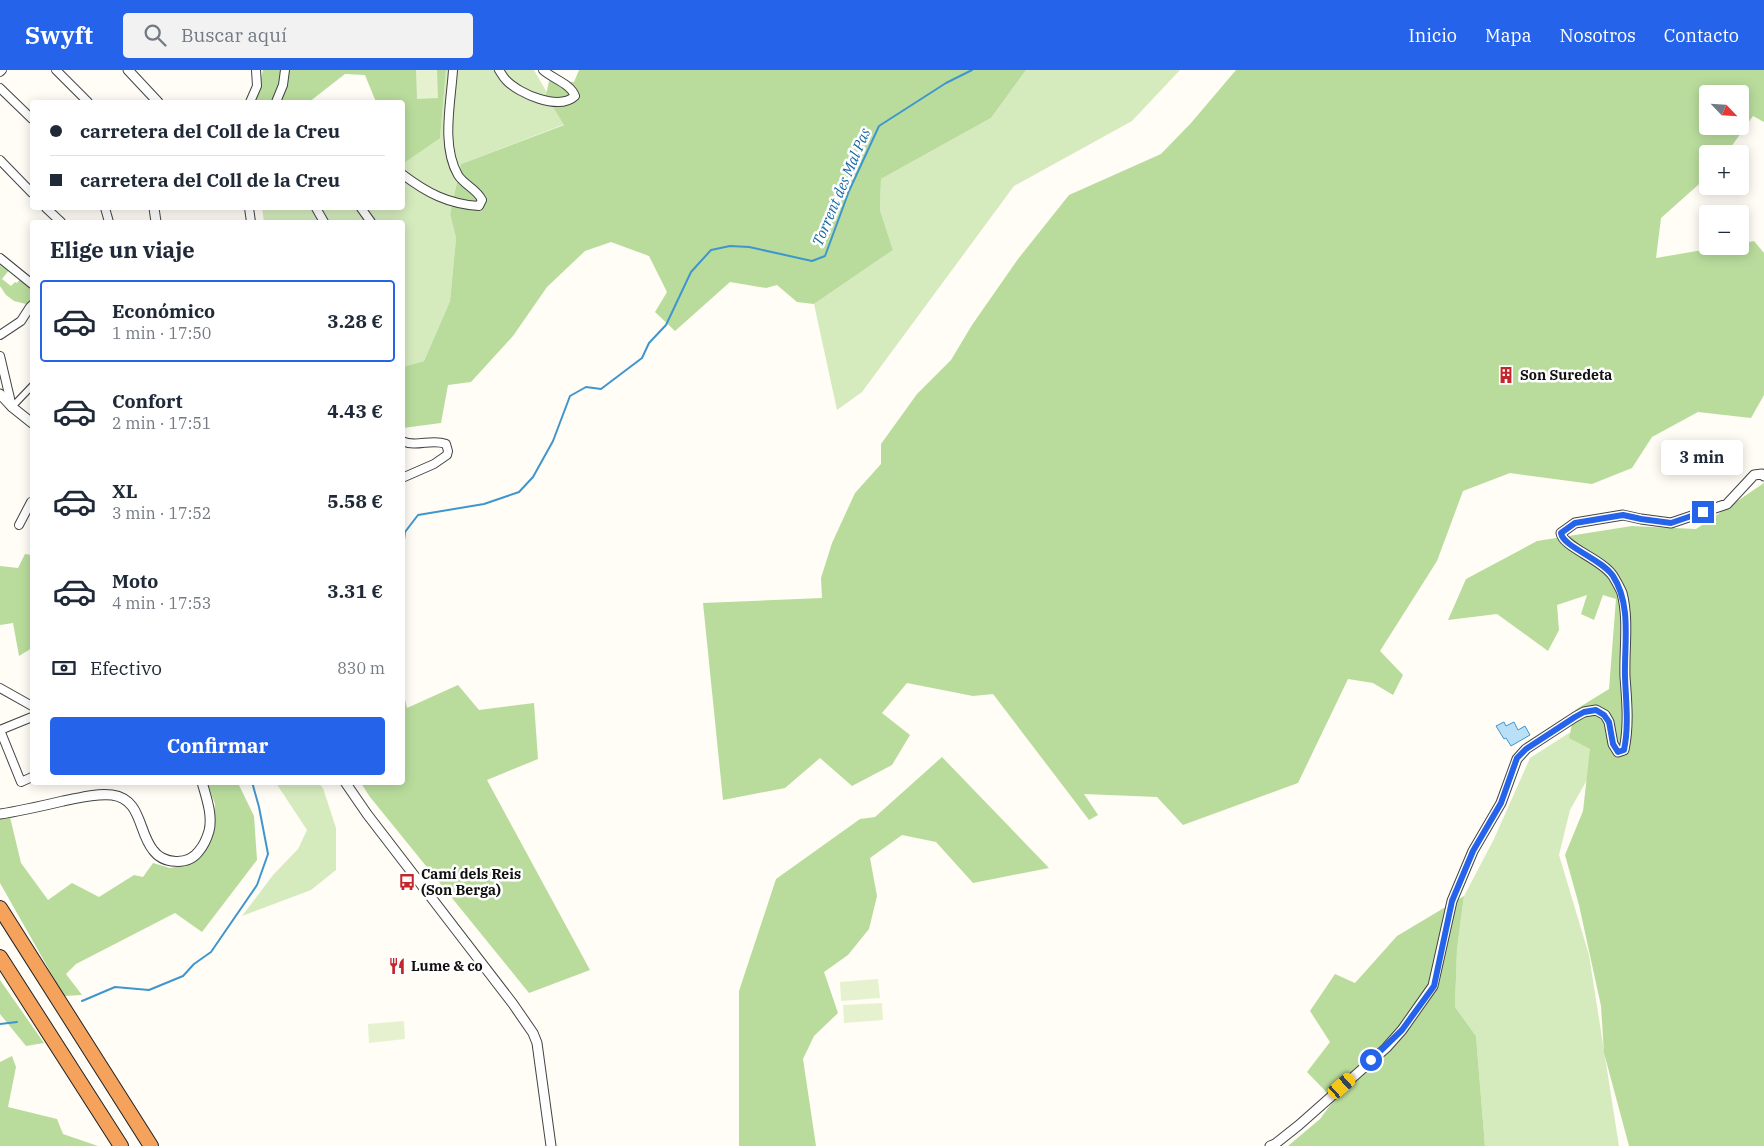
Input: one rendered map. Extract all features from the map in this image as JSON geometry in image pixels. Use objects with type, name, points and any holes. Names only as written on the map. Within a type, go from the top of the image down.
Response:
[{"type":"highway","points":[[0,908],[151,1146]]},
{"type":"highway","points":[[0,957],[121,1146]]},
{"type":"street","points":[[56,70],[86,100]]},
{"type":"street","points":[[128,70],[156,100]]},
{"type":"street","points":[[251,100],[257,86],[256,70]]},
{"type":"street","points":[[277,100],[283,85],[285,70]]},
{"type":"street","points":[[405,176],[447,201],[479,206],[482,200],[479,194],[464,183],[451,160],[448,133],[453,70]]},
{"type":"street","points":[[499,70],[506,80],[527,95],[543,100],[559,101],[572,99],[576,96],[573,90],[543,70]]},
{"type":"street","points":[[0,88],[30,117]]},
{"type":"street","points":[[0,160],[30,191]]},
{"type":"street","points":[[48,210],[59,220]]},
{"type":"street","points":[[0,258],[30,280]]},
{"type":"street","points":[[0,335],[21,321],[30,307]]},
{"type":"street","points":[[0,356],[12,407]]},
{"type":"street","points":[[12,407],[30,388]]},
{"type":"street","points":[[0,396],[30,421]]},
{"type":"street","points":[[405,443],[440,442],[446,444],[448,451],[447,455],[434,464],[405,477]]},
{"type":"street","points":[[1270,1146],[1299,1125],[1386,1048],[1402,1030],[1434,986],[1452,901],[1473,851],[1501,803],[1517,758],[1526,749],[1575,717],[1584,712],[1596,710],[1604,715],[1609,722],[1613,744],[1618,752],[1624,750],[1628,706],[1625,676],[1625,626],[1621,592],[1612,574],[1598,561],[1569,546],[1562,538],[1561,533],[1575,523],[1623,515],[1671,523],[1727,504],[1754,475],[1762,474],[1764,476]]},
{"type":"street","points":[[19,525],[30,504]]},
{"type":"street","points":[[0,688],[30,705]]},
{"type":"street","points":[[30,718],[0,730],[22,782],[30,779]]},
{"type":"street","points":[[0,814],[86,797],[112,795],[126,800],[131,806],[141,820],[149,844],[156,854],[161,858],[180,862],[198,853],[210,828],[209,810],[203,785]]},
{"type":"street","points":[[347,785],[367,814],[508,997],[533,1033],[539,1053],[551,1146]]},
{"type":"green space","points":[[263,70],[446,70],[440,138],[405,162],[405,100],[375,100],[365,75],[345,74],[312,100],[256,100]]},
{"type":"green space","points":[[416,70],[437,70],[438,98],[417,99]]},
{"type":"green space","points":[[446,70],[534,70],[565,124],[461,164],[450,214],[456,238],[450,301],[424,361],[405,366],[405,220],[264,220],[262,210],[405,210],[405,162],[440,137]]},
{"type":"green space","points":[[579,70],[1026,70],[991,118],[881,179],[880,210],[893,250],[814,304],[797,302],[777,285],[766,288],[730,282],[675,331],[655,312],[667,292],[649,256],[611,242],[585,251],[547,287],[513,336],[471,382],[448,385],[441,423],[405,428],[405,366],[424,361],[450,301],[456,238],[450,214],[461,164],[564,125],[546,95],[549,81],[574,82]]},
{"type":"green space","points":[[1026,70],[1180,70],[1132,121],[1014,186],[862,392],[837,410],[814,304],[893,250],[880,210],[881,179],[991,118]]},
{"type":"green space","points":[[1236,70],[1764,70],[1764,122],[1753,116],[1749,122],[1749,85],[1699,85],[1699,135],[1740,135],[1732,145],[1699,145],[1699,184],[1661,218],[1656,258],[1699,251],[1699,255],[1749,255],[1749,242],[1754,241],[1764,253],[1764,395],[1751,418],[1698,412],[1652,437],[1632,468],[1592,484],[1510,473],[1463,491],[1437,561],[1380,651],[1403,675],[1393,695],[1373,683],[1348,679],[1298,783],[1183,825],[1157,797],[1084,794],[1098,815],[1089,820],[993,694],[973,696],[907,683],[882,713],[910,735],[892,765],[852,786],[820,758],[785,788],[723,800],[703,603],[822,598],[821,578],[832,543],[855,493],[881,464],[881,444],[917,394],[951,360],[972,325],[1018,259],[1069,195],[1161,154],[1191,123]]},
{"type":"green space","points":[[0,261],[10,269],[2,279],[11,286],[21,278],[30,285],[30,303],[26,304],[14,301],[6,295],[0,286]]},
{"type":"green space","points":[[1764,483],[1764,1146],[1629,1146],[1604,1053],[1601,1006],[1579,905],[1565,855],[1583,811],[1590,749],[1569,738],[1575,710],[1609,689],[1616,599],[1603,595],[1594,620],[1581,614],[1587,595],[1557,605],[1559,630],[1548,651],[1497,614],[1448,620],[1466,579],[1537,541],[1632,526],[1696,529]]},
{"type":"green space","points":[[25,554],[30,555],[30,649],[19,656],[13,623],[0,625],[0,566],[18,568]]},
{"type":"green space","points":[[458,685],[479,710],[534,703],[538,759],[487,780],[590,970],[529,993],[370,797],[362,785],[405,785],[405,700],[407,708]]},
{"type":"green space","points":[[1569,733],[1587,742],[1596,764],[1570,810],[1559,855],[1589,955],[1619,1146],[1485,1146],[1476,1036],[1455,1007],[1457,949],[1464,896],[1494,839],[1530,758]]},
{"type":"green space","points":[[942,757],[1049,868],[973,883],[936,842],[902,835],[870,858],[877,896],[869,929],[848,955],[824,972],[838,1013],[814,1036],[803,1059],[816,1146],[739,1146],[739,991],[776,879],[860,819],[875,817]]},
{"type":"green space","points":[[208,785],[239,785],[254,816],[257,860],[202,932],[175,913],[76,964],[66,974],[82,995],[64,996],[0,883],[0,818],[10,817],[21,863],[48,900],[72,883],[99,897],[134,875],[143,877],[153,863],[170,868],[189,864],[199,856],[213,826],[215,804]]},
{"type":"green space","points":[[277,785],[320,785],[323,788],[336,828],[336,870],[311,890],[242,916],[273,875],[298,849],[307,830]]},
{"type":"green space","points":[[1464,896],[1457,949],[1455,1007],[1476,1036],[1485,1146],[1288,1146],[1320,1119],[1334,1100],[1307,1072],[1330,1042],[1310,1011],[1335,974],[1355,983],[1397,936]]},
{"type":"green space","points":[[878,979],[880,998],[841,1001],[840,982]]},
{"type":"green space","points":[[0,980],[44,1043],[26,1046],[0,1014]]},
{"type":"green space","points":[[882,1003],[883,1020],[844,1023],[843,1005]]},
{"type":"green space","points":[[404,1021],[405,1039],[369,1043],[368,1024]]},
{"type":"green space","points":[[12,1056],[16,1067],[8,1107],[57,1119],[63,1134],[98,1146],[0,1146],[0,1062]]},
{"type":"water","points":[[1504,722],[1506,726],[1514,722],[1518,730],[1525,726],[1530,735],[1511,746],[1496,726]]},
{"type":"waterway","name":"Torrent des Mal Pas","points":[[405,532],[418,515],[484,504],[519,492],[533,477],[553,441],[570,396],[586,387],[601,389],[642,358],[649,343],[666,325],[691,272],[711,250],[730,246],[749,247],[812,261],[825,256],[849,191],[879,126],[946,83],[972,70]]},
{"type":"waterway","name":"Torrent des Mal Pas","points":[[82,1001],[115,987],[149,990],[183,976],[194,964],[211,952],[257,885],[268,854],[253,785]]},
{"type":"waterway","name":"Torrent des Mal Pas","points":[[0,1024],[17,1022]]},
{"type":"place","name":"Son Suredeta","points":[[1506,375]]},
{"type":"place","name":"Camí dels Reis (Son Berga)","points":[[407,882]]},
{"type":"place","name":"Lume & co","points":[[397,966]]},
{"type":"route","points":[[1371,1060],[1386,1048],[1402,1030],[1434,986],[1452,901],[1473,851],[1487,830],[1501,803],[1517,758],[1526,749],[1575,717],[1584,712],[1596,710],[1604,715],[1609,722],[1613,744],[1618,752],[1624,750],[1628,706],[1625,676],[1625,626],[1621,592],[1612,574],[1598,561],[1569,546],[1562,538],[1561,533],[1575,523],[1623,515],[1671,523],[1703,512]]}]
